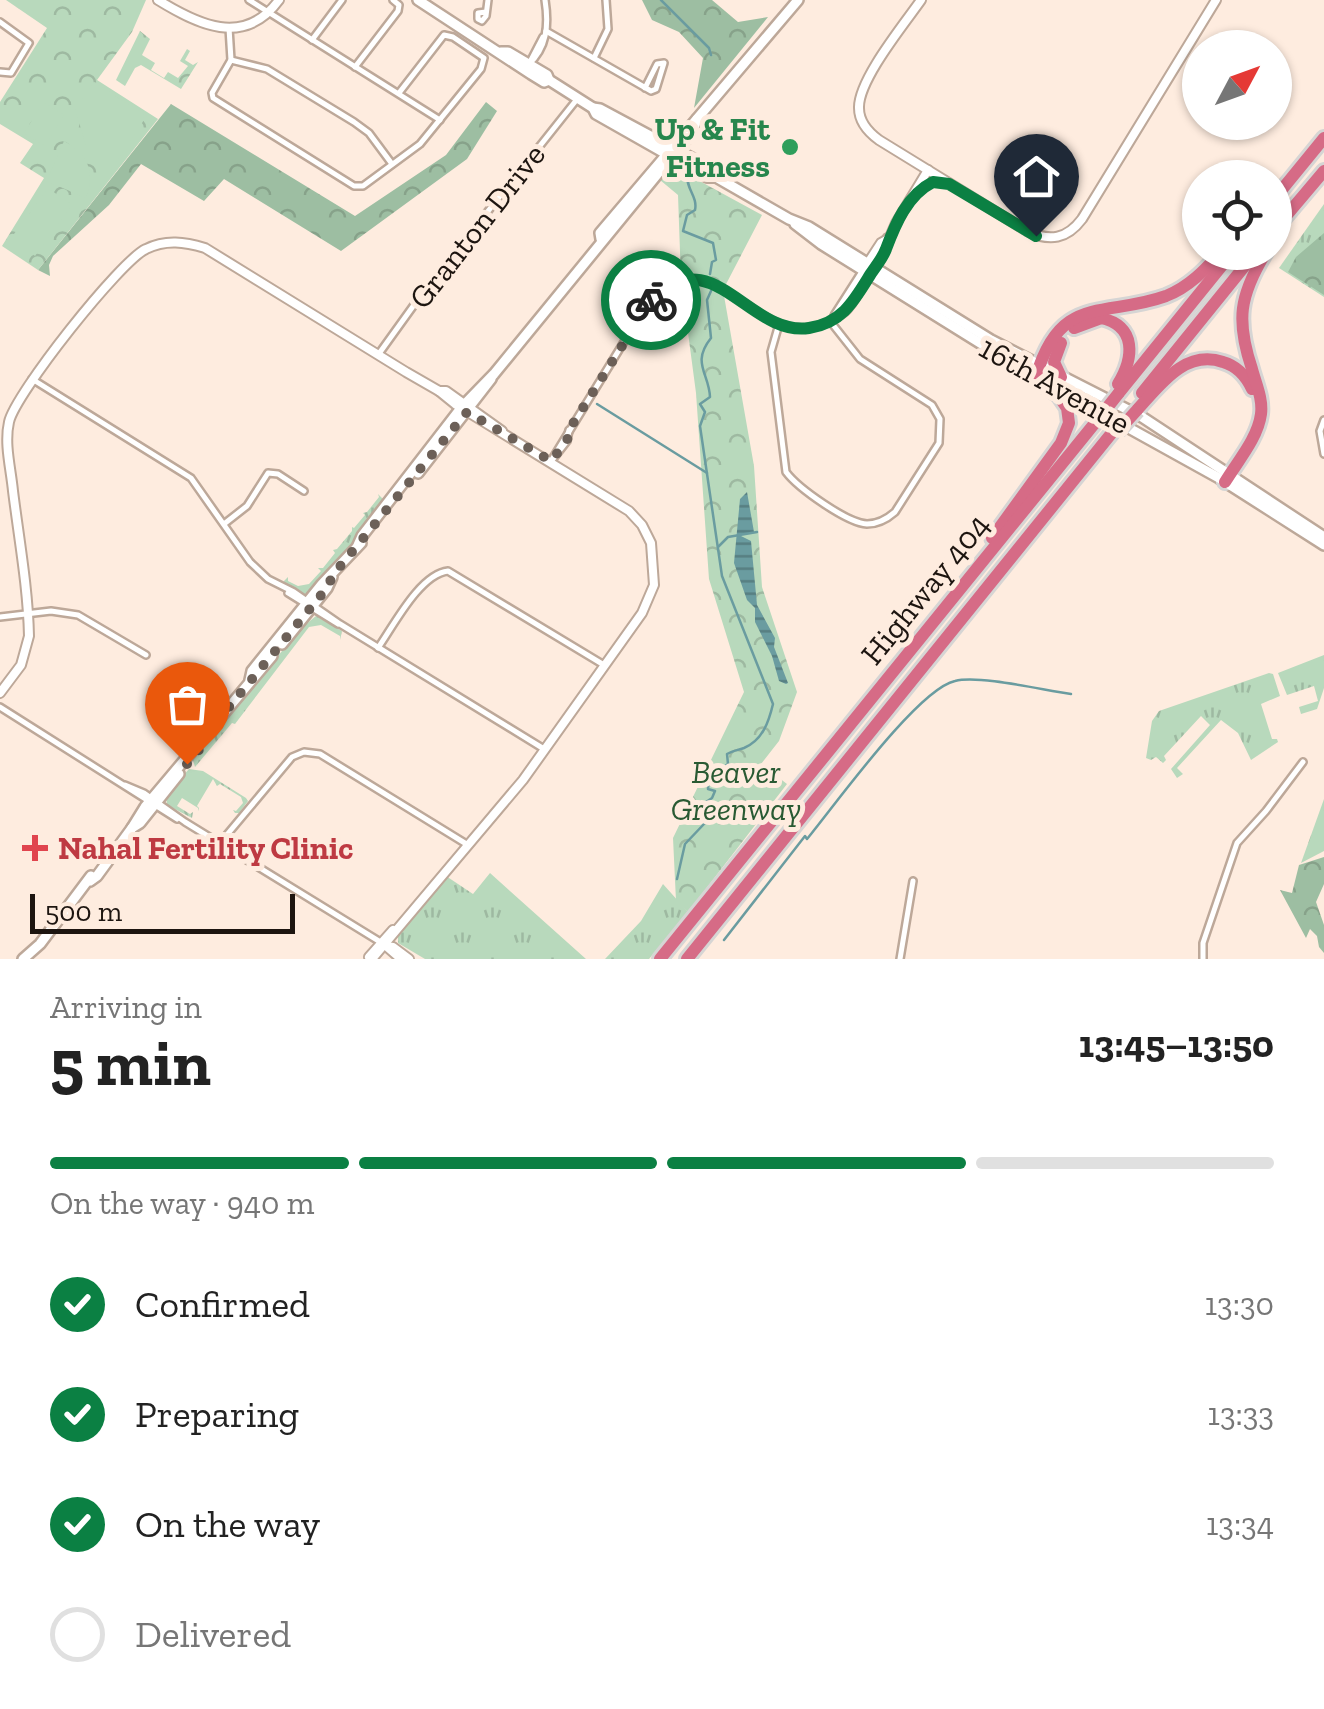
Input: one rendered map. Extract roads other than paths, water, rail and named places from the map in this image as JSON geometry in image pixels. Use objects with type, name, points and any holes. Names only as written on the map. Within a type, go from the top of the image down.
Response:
[{"type":"highway","points":[[1292,177],[1324,138]]},
{"type":"highway","points":[[1292,210],[1324,170]]},
{"type":"highway","points":[[1292,213],[1301,199]]},
{"type":"highway","points":[[1038,371],[1060,331],[1078,316],[1098,308],[1166,296],[1205,270]]},
{"type":"highway","points":[[1116,393],[1218,270]]},
{"type":"highway","points":[[1134,409],[1242,270]]},
{"type":"highway","points":[[1225,476],[1259,424],[1262,411],[1244,345],[1242,305],[1255,270]]},
{"type":"highway","points":[[1061,377],[1054,362],[1064,338],[1092,318],[1110,320],[1120,326],[1131,346],[1130,361],[1116,393]]},
{"type":"highway","points":[[927,630],[1061,443],[1069,423],[1067,408],[1058,396],[994,352]]},
{"type":"highway","points":[[1134,409],[1184,365],[1209,358],[1240,371],[1253,393],[1253,421],[1225,476]]},
{"type":"highway","name":"Highway 404","points":[[660,959],[1116,393]]},
{"type":"highway","name":"Highway 404","points":[[686,959],[1134,409]]},
{"type":"main road","name":"16th Avenue","points":[[418,0],[501,52],[508,52],[527,67],[547,75],[593,108],[600,108],[671,152],[710,168],[716,177],[809,227],[897,292],[994,352],[1061,377],[1142,417],[1322,539]]},
{"type":"main road","points":[[32,959],[102,861],[204,744],[206,735],[362,536],[798,0]]},
{"type":"main road","name":"16th Avenue","points":[[789,219],[808,236],[1225,476]]},
{"type":"main road","points":[[833,318],[888,239]]},
{"type":"main road","points":[[858,295],[875,284],[897,292]]},
{"type":"main road","points":[[23,959],[40,944]]},
{"type":"street","points":[[158,0],[196,23],[229,28],[268,12],[278,0]]},
{"type":"street","points":[[249,0],[440,120]]},
{"type":"street","points":[[312,40],[342,0]]},
{"type":"street","points":[[355,67],[398,11],[399,4],[393,0]]},
{"type":"street","points":[[486,12],[488,0]]},
{"type":"street","points":[[527,67],[544,34],[545,0]]},
{"type":"street","points":[[594,58],[608,28],[606,0]]},
{"type":"street","points":[[921,0],[875,70],[859,104],[861,118],[872,135],[949,184],[1036,236],[1056,238],[1068,233],[1082,219],[1216,0]]},
{"type":"street","points":[[0,22],[29,43],[11,73],[0,72]]},
{"type":"street","points":[[229,28],[231,60],[212,93],[213,98],[354,186],[363,186],[420,144],[484,62],[482,56],[454,37],[442,36],[398,94]]},
{"type":"street","points":[[544,34],[652,92],[666,68],[663,62],[657,64],[646,88]]},
{"type":"street","points":[[231,60],[267,68],[354,122],[369,134],[392,164]]},
{"type":"street","name":"Granton Drive","points":[[378,355],[578,98]]},
{"type":"street","points":[[909,158],[917,173],[918,188]]},
{"type":"street","points":[[888,239],[928,170]]},
{"type":"street","points":[[907,205],[930,183],[949,184]]},
{"type":"street","points":[[0,693],[26,654],[29,636],[7,434],[16,402],[132,258],[158,244],[181,242],[220,256],[624,506],[642,525],[651,544],[655,576],[642,613],[468,846],[370,959]]},
{"type":"street","points":[[551,461],[659,291],[681,280],[705,280],[778,324],[804,328],[849,308],[869,269]]},
{"type":"street","points":[[778,324],[772,352],[786,472],[800,487],[852,520],[873,524],[896,512],[939,442],[940,419],[932,405],[849,349],[833,318]]},
{"type":"street","points":[[32,379],[182,471],[199,488],[250,562],[268,579],[544,749]]},
{"type":"street","points":[[1324,420],[1320,432],[1324,454]]},
{"type":"street","points":[[224,524],[247,506],[268,473],[278,474],[304,492]]},
{"type":"street","points":[[378,648],[422,584],[436,572],[448,571],[604,665]]},
{"type":"street","points":[[0,618],[51,611],[78,615],[146,655]]},
{"type":"street","points":[[0,707],[407,959]]},
{"type":"street","points":[[220,843],[285,765],[295,755],[310,752],[320,754],[468,846]]},
{"type":"street","points":[[1203,959],[1203,943],[1237,843],[1304,762]]},
{"type":"street","points":[[900,959],[913,881]]},
{"type":"water","points":[[747,492],[754,532],[739,535],[751,541],[757,605],[775,638],[774,647],[786,684],[779,681],[755,622],[755,608],[747,600],[734,563],[740,499]]},
{"type":"waterway","points":[[661,0],[709,48],[711,55]]},
{"type":"waterway","points":[[688,175],[695,210],[687,215],[683,231],[713,243],[716,260],[710,274]]},
{"type":"waterway","points":[[677,879],[685,844],[704,824],[703,804],[715,791],[708,789],[710,780],[728,764],[727,754],[751,745],[760,735],[773,704],[722,576],[700,426],[705,412],[700,404],[710,397],[702,354],[711,338],[707,300],[711,291]]},
{"type":"waterway","points":[[597,404],[707,473]]},
{"type":"waterway","points":[[718,547],[728,537],[757,532]]},
{"type":"waterway","points":[[724,940],[878,750],[939,689],[955,681],[980,680],[1071,694]]},
{"type":"place","name":"Up & Fit Fitness","points":[[790,147]]},
{"type":"place","name":"Nahal Fertility Clinic","points":[[35,848]]},
{"type":"park label","name":"Beaver Greenway","points":[[736,790]]}]
